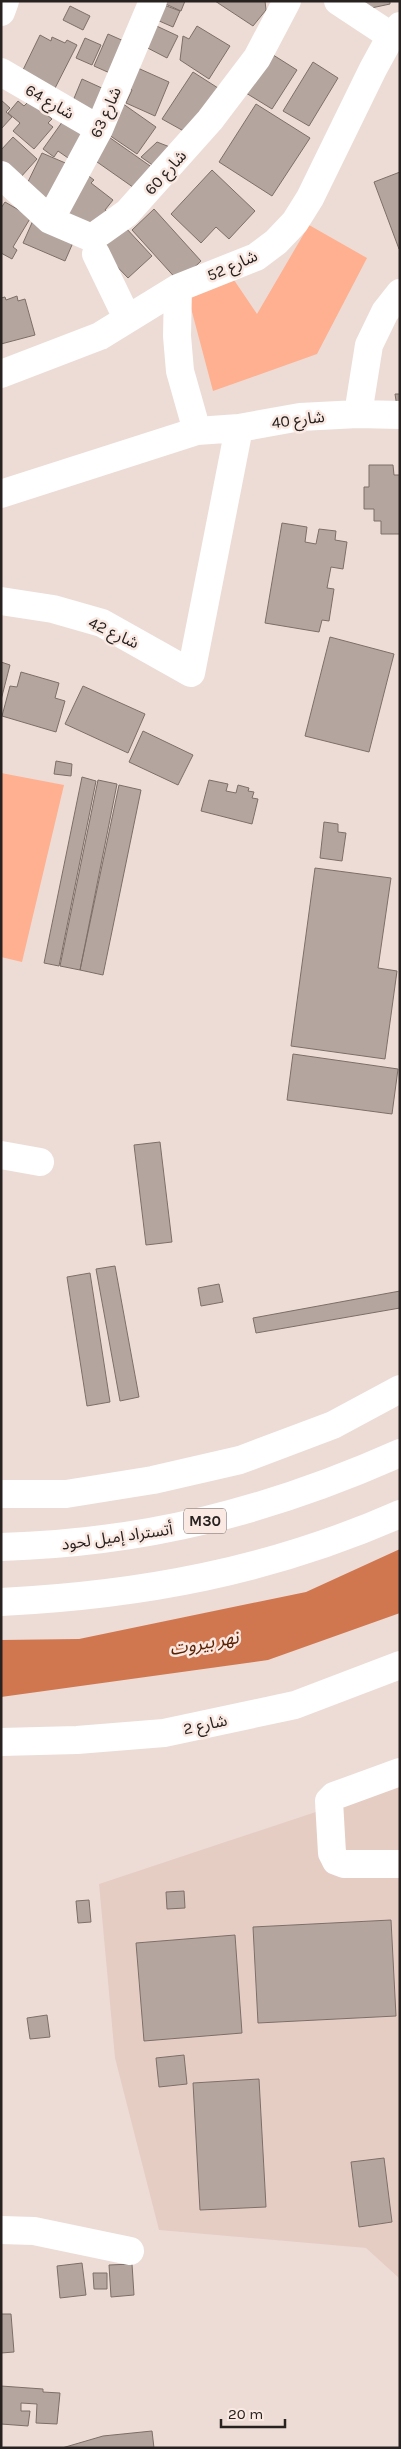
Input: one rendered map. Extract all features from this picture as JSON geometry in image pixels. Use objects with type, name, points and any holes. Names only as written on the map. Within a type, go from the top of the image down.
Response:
[{"type":"main road","points":[[1,12],[5,1]]},
{"type":"main road","name":"شارع 63","points":[[50,220],[99,129],[152,1]]},
{"type":"main road","name":"شارع 60","points":[[1,175],[50,220],[92,238],[127,213],[175,162],[216,112],[257,58],[286,1]]},
{"type":"main road","name":"شارع 52","points":[[1,374],[100,336],[178,288],[256,257],[276,242],[295,222],[310,198],[395,31],[338,1]]},
{"type":"main road","name":"شارع 64","points":[[1,72],[99,129]]},
{"type":"main road","points":[[96,254],[127,318]]},
{"type":"main road","points":[[178,288],[177,336],[180,371],[197,431]]},
{"type":"main road","points":[[358,414],[369,345],[385,312],[400,293]]},
{"type":"main road","name":"شارع 40","points":[[1,494],[197,431],[239,428],[300,417],[358,414],[400,415]]},
{"type":"main road","name":"شارع 42","points":[[1,600],[53,609],[102,623],[191,673],[239,428]]},
{"type":"main road","points":[[1,1155],[40,1162]]},
{"type":"main road","points":[[1,1494],[66,1494],[153,1480],[240,1460],[333,1425],[400,1389]]},
{"type":"main road","name":"أتستراد إميل لحود","points":[[1,1547],[98,1541],[208,1520],[294,1495],[400,1453]]},
{"type":"main road","points":[[1,1602],[126,1592],[209,1577],[324,1545],[400,1514]]},
{"type":"main road","name":"شارع 2","points":[[1,1742],[77,1740],[164,1733],[295,1705],[400,1665]]},
{"type":"main road","points":[[400,1772],[334,1796],[329,1801],[332,1854],[336,1861],[344,1864],[400,1864]]},
{"type":"main road","points":[[1,2230],[34,2232],[130,2250]]},
{"type":"shaded area","points":[[309,225],[367,258],[317,354],[213,391],[187,293],[234,280],[257,314]]},
{"type":"shaded area","points":[[1,773],[64,785],[22,962],[1,957]]},
{"type":"shaded area","points":[[400,1784],[400,2279],[366,2248],[159,2230],[115,2058],[99,1884]]},
{"type":"water","name":"نهر بيروت","points":[[400,1549],[400,1613],[268,1660],[1,1697],[1,1640],[79,1639],[306,1592]]},
{"type":"building","points":[[159,1],[185,1],[181,11]]},
{"type":"building","points":[[215,1],[265,1],[266,10],[253,26]]},
{"type":"building","points":[[360,1],[390,1],[390,4],[362,10]]},
{"type":"building","points":[[156,2],[180,11],[173,27],[150,17]]},
{"type":"building","points":[[70,6],[90,16],[83,30],[63,20]]},
{"type":"building","points":[[148,22],[178,36],[167,58],[138,43]]},
{"type":"building","points":[[197,26],[230,46],[209,79],[180,60],[183,36],[189,39]]},
{"type":"building","points":[[108,34],[126,42],[112,74],[94,66]]},
{"type":"building","points":[[40,35],[51,41],[52,37],[65,43],[67,40],[77,45],[51,96],[21,74]]},
{"type":"building","points":[[85,38],[101,45],[92,65],[76,58]]},
{"type":"building","points":[[270,53],[297,70],[272,109],[246,93]]},
{"type":"building","points":[[313,62],[338,78],[309,126],[283,111]]},
{"type":"building","points":[[131,65],[169,82],[155,116],[126,103],[132,90],[122,85]]},
{"type":"building","points":[[193,72],[218,88],[189,134],[162,119]]},
{"type":"building","points":[[82,79],[104,89],[92,118],[70,108]]},
{"type":"building","points":[[1,100],[10,108],[6,112],[12,117],[1,129]]},
{"type":"building","points":[[30,100],[52,119],[48,123],[53,127],[34,149],[13,131],[20,123],[8,113],[18,101],[24,106]]},
{"type":"building","points":[[119,101],[156,127],[137,154],[109,135]]},
{"type":"building","points":[[256,104],[310,138],[272,196],[219,162]]},
{"type":"building","points":[[65,118],[89,135],[71,160],[58,151],[54,157],[43,149]]},
{"type":"building","points":[[106,135],[153,168],[137,190],[90,157]]},
{"type":"building","points":[[13,137],[37,159],[20,178],[1,166],[1,150]]},
{"type":"building","points":[[157,142],[175,149],[161,171],[141,157]]},
{"type":"building","points":[[42,153],[70,165],[50,204],[24,190]]},
{"type":"building","points":[[212,170],[255,211],[229,239],[216,227],[201,243],[171,214]]},
{"type":"building","points":[[400,172],[400,249],[399,249],[374,182]]},
{"type":"building","points":[[86,174],[94,180],[91,183],[113,200],[105,210],[111,214],[89,232],[56,214]]},
{"type":"building","points":[[5,202],[31,217],[13,247],[17,250],[12,259],[1,253],[1,208]]},
{"type":"building","points":[[154,209],[201,261],[179,282],[132,230]]},
{"type":"building","points":[[35,216],[75,238],[65,261],[23,243]]},
{"type":"building","points":[[125,227],[152,256],[128,278],[101,250]]},
{"type":"building","points":[[17,296],[18,301],[25,299],[35,335],[1,344],[1,298],[5,297],[6,300]]},
{"type":"building","points":[[395,394],[400,394],[400,407],[397,407]]},
{"type":"building","points":[[369,465],[393,465],[394,475],[400,475],[400,534],[381,534],[381,521],[374,521],[374,509],[364,509],[364,487],[369,487]]},
{"type":"building","points":[[282,523],[307,527],[305,542],[316,544],[319,529],[336,531],[335,540],[347,542],[343,569],[331,567],[327,588],[334,589],[329,621],[322,620],[319,632],[265,623]]},
{"type":"building","points":[[330,637],[394,654],[369,752],[305,736]]},
{"type":"building","points":[[1,662],[10,665],[1,700]]},
{"type":"building","points":[[21,672],[59,683],[55,698],[65,701],[56,732],[2,716],[10,686],[17,687]]},
{"type":"building","points":[[83,686],[145,714],[128,753],[65,724]]},
{"type":"building","points":[[143,731],[193,755],[178,785],[129,762]]},
{"type":"building","points":[[56,761],[72,764],[71,776],[54,774]]},
{"type":"building","points":[[82,777],[96,781],[59,966],[44,963]]},
{"type":"building","points":[[98,780],[117,784],[80,970],[60,966]]},
{"type":"building","points":[[209,780],[228,784],[226,791],[236,793],[238,785],[249,788],[248,791],[254,792],[252,798],[258,799],[252,824],[201,811]]},
{"type":"building","points":[[119,785],[141,790],[103,975],[80,970]]},
{"type":"building","points":[[324,822],[338,824],[338,832],[346,833],[342,861],[320,858]]},
{"type":"building","points":[[315,868],[391,878],[378,968],[397,971],[385,1059],[291,1046]]},
{"type":"building","points":[[293,1054],[398,1069],[392,1114],[287,1100]]},
{"type":"building","points":[[160,1142],[172,1242],[146,1245],[134,1145]]},
{"type":"building","points":[[115,1266],[139,1397],[120,1401],[96,1269]]},
{"type":"building","points":[[90,1273],[110,1402],[87,1406],[67,1277]]},
{"type":"building","points":[[219,1284],[223,1302],[201,1306],[198,1288]]},
{"type":"building","points":[[400,1291],[400,1308],[256,1333],[253,1318]]},
{"type":"building","points":[[184,1891],[185,1908],[167,1909],[166,1892]]},
{"type":"building","points":[[89,1900],[91,1922],[78,1923],[76,1901]]},
{"type":"building","points":[[391,1920],[396,2016],[258,2023],[253,1927]]},
{"type":"building","points":[[235,1935],[242,2033],[144,2041],[136,1943]]},
{"type":"building","points":[[47,2015],[50,2037],[30,2039],[27,2018]]},
{"type":"building","points":[[184,2055],[187,2084],[159,2087],[156,2058]]},
{"type":"building","points":[[259,2079],[266,2207],[200,2210],[193,2083]]},
{"type":"building","points":[[384,2158],[392,2222],[359,2227],[351,2162]]},
{"type":"building","points":[[82,2263],[86,2295],[60,2298],[57,2266]]},
{"type":"building","points":[[132,2264],[134,2295],[111,2297],[109,2265]]},
{"type":"building","points":[[93,2273],[107,2273],[107,2289],[94,2289]]},
{"type":"building","points":[[1,2314],[11,2314],[14,2352],[1,2353]]},
{"type":"building","points":[[1,2386],[43,2389],[43,2392],[60,2393],[57,2424],[36,2423],[37,2404],[21,2403],[21,2411],[30,2411],[28,2426],[1,2424]]},
{"type":"building","points":[[152,2431],[154,2448],[62,2448],[103,2436]]}]
